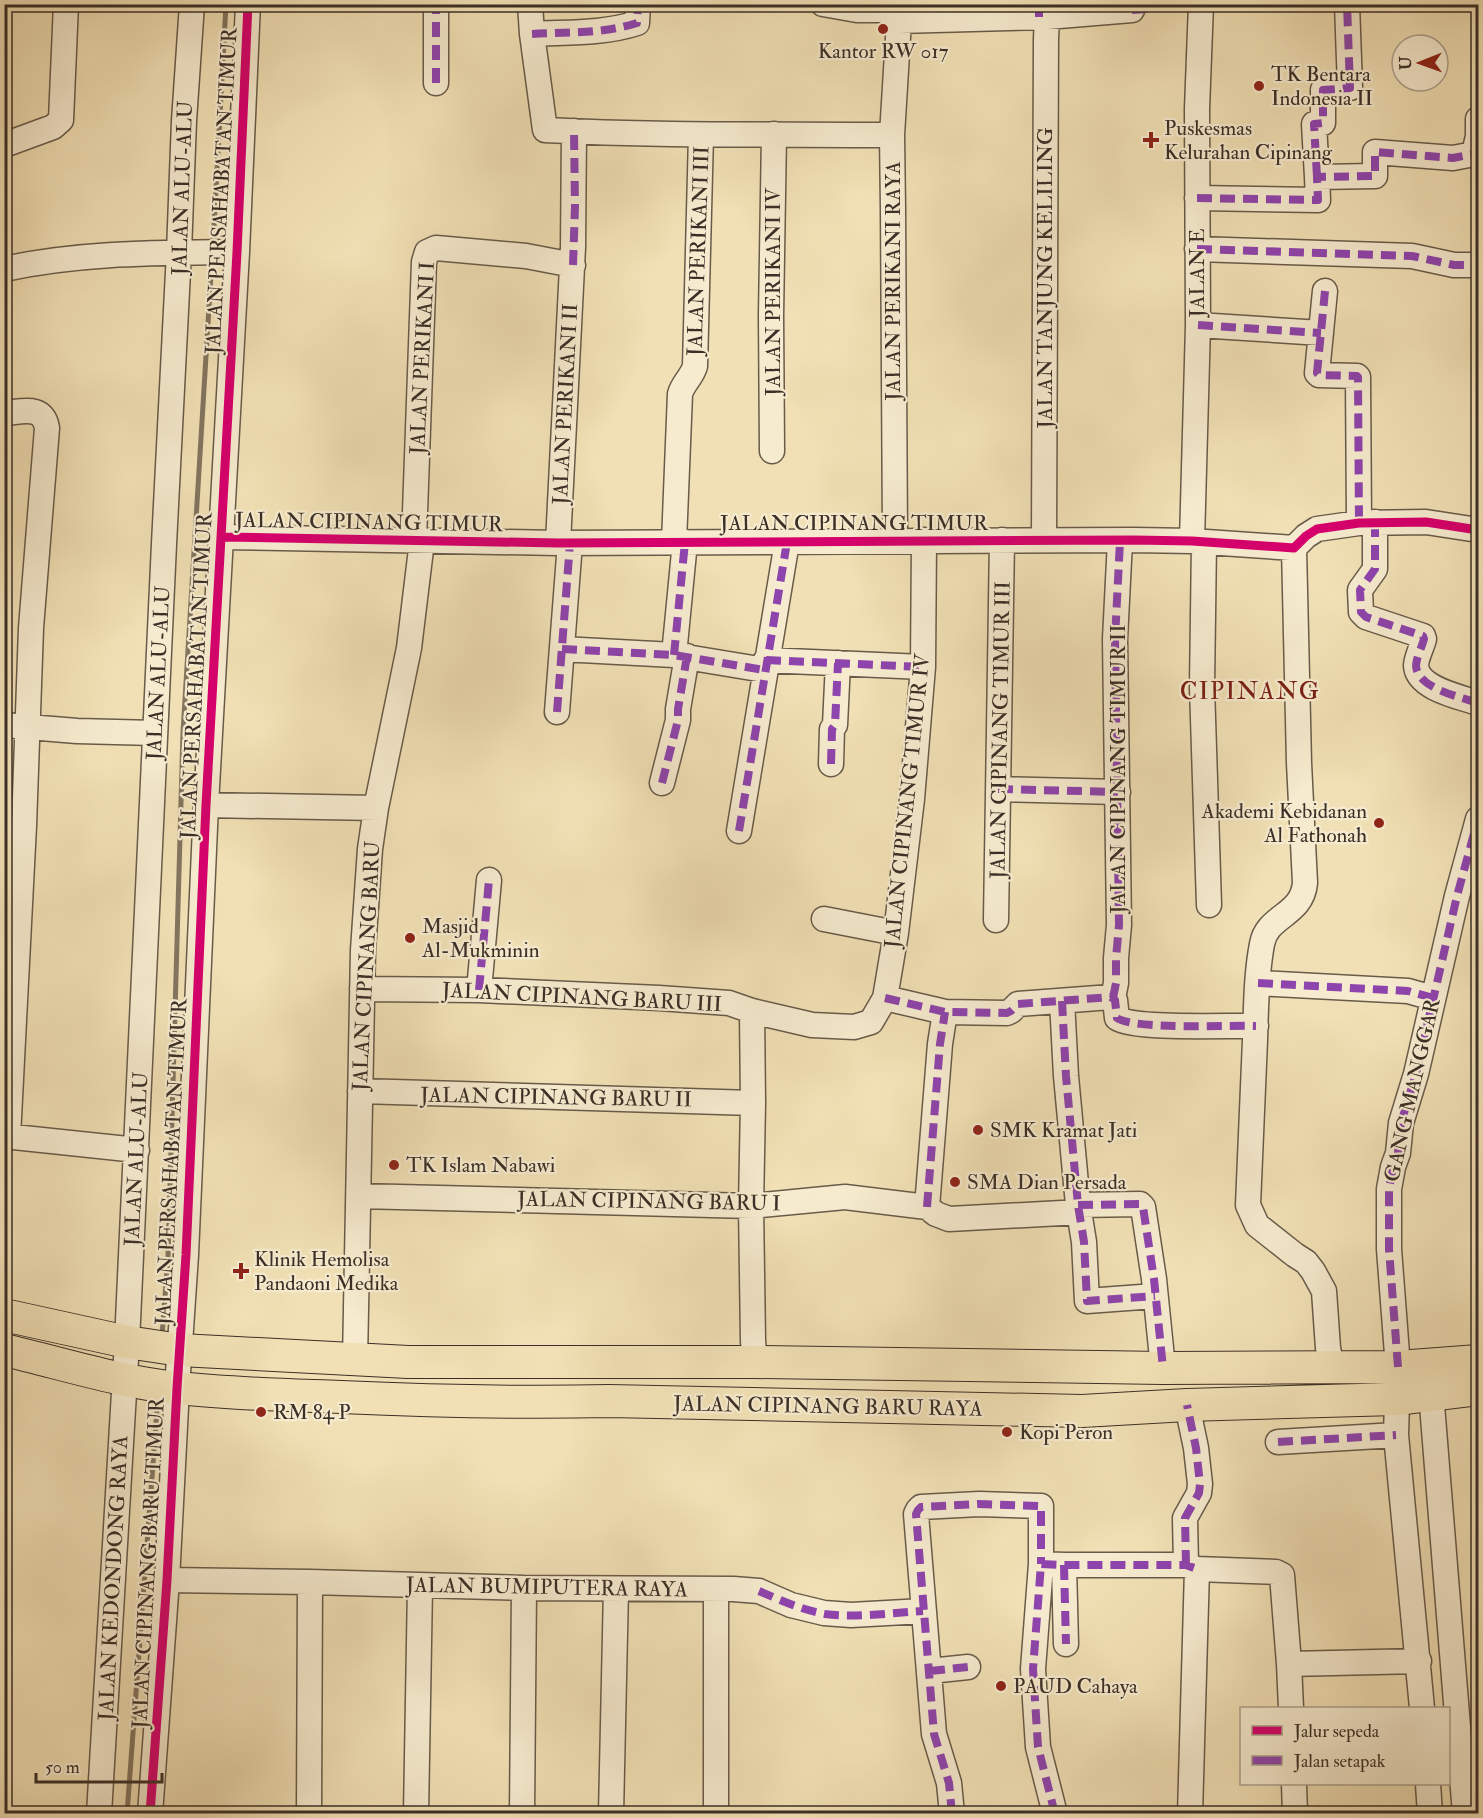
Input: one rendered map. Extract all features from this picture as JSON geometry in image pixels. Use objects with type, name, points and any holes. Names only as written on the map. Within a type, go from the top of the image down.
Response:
[{"type":"main road","name":"JALAN CIPINANG BARU RAYA","points":[[4,1315],[154,1346],[355,1360],[755,1362],[1163,1368],[1398,1367],[1430,1380],[1479,1389]]},
{"type":"main road","name":"JALAN CIPINANG BARU RAYA","points":[[4,1350],[150,1383],[331,1397],[1082,1411],[1187,1405],[1396,1399],[1430,1380],[1479,1360]]},
{"type":"street","points":[[4,146],[53,127],[61,120],[66,4]]},
{"type":"street","name":"JALAN ALU-ALU","points":[[154,1346],[137,1150],[155,733],[187,252],[184,121],[192,4]]},
{"type":"street","name":"JALAN PERSAHABATAN TIMUR","points":[[154,1346],[187,1231],[206,805],[222,537],[232,252],[248,4]]},
{"type":"street","points":[[436,4],[436,83]]},
{"type":"street","points":[[530,4],[545,130],[701,135],[892,135]]},
{"type":"street","points":[[532,34],[596,32],[630,26],[638,23],[638,4]]},
{"type":"street","points":[[1197,198],[1318,200],[1314,123],[1323,123],[1323,90],[1350,88],[1347,4]]},
{"type":"street","points":[[825,5],[888,12],[1042,13],[1132,7]]},
{"type":"street","name":"JALAN E","points":[[1201,5],[1197,109],[1198,542],[1209,905]]},
{"type":"street","name":"JALAN PERIKANI RAYA","points":[[888,12],[892,135],[895,540]]},
{"type":"street","name":"JALAN TANJUNG KELILING","points":[[1042,13],[1046,39],[1044,539]]},
{"type":"street","points":[[1317,177],[1375,176],[1375,152],[1453,158],[1474,154],[1479,119]]},
{"type":"street","name":"JALAN PERIKANI II","points":[[557,712],[562,649],[575,206],[574,131]]},
{"type":"street","name":"JALAN PERIKANI IV","points":[[772,451],[771,316],[774,134]]},
{"type":"street","name":"JALAN PERIKANI III","points":[[662,783],[678,720],[680,394],[682,387],[693,374],[695,366],[701,135]]},
{"type":"street","name":"JALAN PERIKANI I","points":[[418,540],[425,256],[427,252],[436,248],[527,248],[573,265]]},
{"type":"street","points":[[1197,249],[1412,255],[1454,265],[1479,266]]},
{"type":"street","points":[[4,269],[30,263],[104,255],[232,252]]},
{"type":"street","points":[[1325,291],[1318,375],[1358,377],[1367,523],[1375,569],[1360,590],[1361,612],[1366,617],[1423,636],[1416,666],[1422,679],[1432,687],[1479,703]]},
{"type":"street","points":[[1198,325],[1321,333]]},
{"type":"street","points":[[4,413],[39,412],[44,417],[47,428],[31,628],[16,727],[6,1136],[137,1150]]},
{"type":"street","points":[[1332,1367],[1328,1348],[1324,1291],[1306,1262],[1257,1225],[1248,1205],[1258,983],[1262,942],[1272,925],[1300,903],[1305,883],[1299,764],[1294,549],[1306,536],[1317,529],[1367,523],[1426,522],[1479,530]]},
{"type":"street","name":"JALAN CIPINANG TIMUR","points":[[222,537],[564,543],[1044,539],[1198,542],[1294,549]]},
{"type":"street","name":"JALAN CIPINANG BARU","points":[[355,1360],[364,928],[376,808],[409,648],[418,540]]},
{"type":"street","name":"JALAN CIPINANG TIMUR IV","points":[[871,1022],[885,998],[896,933],[912,799],[923,667],[924,540]]},
{"type":"street","name":"JALAN CIPINANG TIMUR III","points":[[996,920],[1002,540]]},
{"type":"street","name":"JALAN CIPINANG TIMUR II","points":[[1113,998],[1119,925],[1115,639],[1120,541]]},
{"type":"street","points":[[739,831],[787,542]]},
{"type":"street","points":[[562,649],[680,655],[765,665],[838,663],[923,667]]},
{"type":"street","points":[[831,764],[838,663]]},
{"type":"street","points":[[16,727],[155,733]]},
{"type":"street","points":[[998,789],[1118,792]]},
{"type":"street","points":[[206,805],[376,808]]},
{"type":"street","name":"GANG MANGGAR","points":[[1422,1707],[1396,1435],[1398,1367],[1389,1249],[1389,1189],[1398,1153],[1401,1123],[1416,1074],[1457,896],[1479,819]]},
{"type":"street","points":[[479,990],[489,880]]},
{"type":"street","points":[[824,920],[896,933]]},
{"type":"street","points":[[1258,983],[1408,991],[1433,998]]},
{"type":"street","name":"JALAN CIPINANG BARU III","points":[[362,989],[479,990],[659,998],[729,1003],[752,1011],[812,1025],[854,1027],[871,1022]]},
{"type":"street","points":[[885,998],[945,1012],[1007,1012],[1018,1004],[1113,998],[1117,1018],[1124,1022],[1158,1025],[1256,1026]]},
{"type":"street","points":[[1062,1002],[1066,1076],[1084,1242],[1087,1301],[1155,1296],[1163,1368]]},
{"type":"street","points":[[752,1011],[751,1206],[755,1362]]},
{"type":"street","points":[[927,1208],[939,1054],[945,1012]]},
{"type":"street","name":"JALAN CIPINANG BARU II","points":[[360,1092],[753,1102]]},
{"type":"street","name":"JALAN CIPINANG BARU I","points":[[359,1196],[751,1206],[845,1197],[927,1208],[949,1219],[1140,1204],[1143,1207],[1155,1296]]},
{"type":"street","name":"JALAN CIPINANG BARU TIMUR","points":[[150,1814],[167,1580],[150,1383],[154,1346]]},
{"type":"street","name":"JALAN KEDONDONG RAYA","points":[[99,1814],[110,1650],[154,1346]]},
{"type":"street","points":[[1430,1380],[1460,1809]]},
{"type":"street","points":[[1187,1405],[1196,1448],[1200,1484],[1199,1492],[1185,1518],[1192,1567],[1190,1814]]},
{"type":"street","points":[[1278,1442],[1396,1435]]},
{"type":"street","points":[[952,1814],[949,1783],[934,1734],[916,1514],[921,1508],[980,1504],[1041,1506],[1041,1564],[1034,1669],[1038,1747],[1055,1814]]},
{"type":"street","points":[[1041,1564],[1192,1567],[1275,1572],[1282,1575],[1291,1707]]},
{"type":"street","points":[[1064,1565],[1066,1644]]},
{"type":"street","name":"JALAN BUMIPUTERA RAYA","points":[[167,1580],[524,1588],[716,1589],[759,1591],[791,1605],[824,1613],[851,1615],[923,1611]]},
{"type":"street","points":[[309,1814],[310,1582]]},
{"type":"street","points":[[416,1814],[420,1586]]},
{"type":"street","points":[[522,1814],[524,1588]]},
{"type":"street","points":[[611,1814],[616,1589]]},
{"type":"street","points":[[716,1589],[716,1814]]},
{"type":"street","points":[[1289,1664],[1419,1661]]},
{"type":"street","points":[[930,1671],[968,1667]]},
{"type":"street","points":[[1294,1785],[1295,1814]]},
{"type":"waterway","points":[[213,245],[226,4]]},
{"type":"waterway","points":[[162,1336],[168,1257],[183,732],[212,258]]},
{"type":"waterway","points":[[127,1814],[158,1396]]},
{"type":"marked path","points":[[436,4],[436,83]]},
{"type":"marked path","points":[[532,34],[572,33],[624,27],[637,23],[638,4]]},
{"type":"marked path","points":[[883,4],[884,10]]},
{"type":"marked path","points":[[1039,4],[1039,17]]},
{"type":"marked path","points":[[1317,177],[1314,124],[1323,123],[1323,90],[1350,88],[1347,4]]},
{"type":"marked path","points":[[1132,10],[1201,5]]},
{"type":"marked path","points":[[1197,198],[1318,200],[1317,177],[1375,176],[1375,152],[1453,158],[1474,154],[1478,136],[1478,119]]},
{"type":"marked path","points":[[573,265],[574,131]]},
{"type":"marked path","points":[[1197,249],[1412,256],[1454,265],[1478,265]]},
{"type":"marked path","points":[[1325,291],[1317,373],[1358,377],[1359,523]]},
{"type":"marked path","points":[[1198,325],[1321,333]]},
{"type":"marked path","points":[[1375,522],[1375,569],[1360,590],[1361,612],[1366,617],[1423,636],[1416,666],[1424,681],[1441,691],[1478,703]]},
{"type":"marked path","points":[[1113,998],[1119,925],[1115,639],[1120,541]]},
{"type":"marked path","points":[[674,655],[685,542]]},
{"type":"marked path","points":[[739,831],[787,542]]},
{"type":"marked path","points":[[557,712],[570,543]]},
{"type":"marked path","points":[[562,649],[674,655],[764,670]]},
{"type":"marked path","points":[[662,783],[678,720],[687,656]]},
{"type":"marked path","points":[[766,660],[923,667]]},
{"type":"marked path","points":[[831,764],[838,663]]},
{"type":"marked path","points":[[998,789],[1118,792]]},
{"type":"marked path","points":[[1398,1367],[1389,1249],[1389,1189],[1398,1153],[1401,1123],[1416,1074],[1457,896],[1478,819]]},
{"type":"marked path","points":[[479,990],[489,880]]},
{"type":"marked path","points":[[1258,983],[1408,991],[1433,998]]},
{"type":"marked path","points":[[885,998],[945,1012],[1007,1013],[1018,1004],[1111,997],[1115,1000],[1117,1018],[1127,1022],[1162,1026],[1256,1026]]},
{"type":"marked path","points":[[1062,1001],[1066,1076],[1078,1205],[1084,1242],[1087,1301],[1155,1296]]},
{"type":"marked path","points":[[927,1207],[940,1044],[945,1012]]},
{"type":"marked path","points":[[1078,1205],[1140,1204],[1143,1207],[1154,1279],[1163,1368]]},
{"type":"marked path","points":[[1186,1565],[1185,1518],[1199,1493],[1200,1484],[1196,1448],[1187,1405]]},
{"type":"marked path","points":[[1278,1442],[1396,1435]]},
{"type":"marked path","points":[[952,1814],[949,1783],[934,1734],[916,1514],[921,1507],[979,1504],[1041,1506],[1041,1564]]},
{"type":"marked path","points":[[1055,1814],[1038,1747],[1033,1669],[1041,1564],[1186,1565],[1197,1569]]},
{"type":"marked path","points":[[1064,1565],[1066,1644]]},
{"type":"marked path","points":[[759,1591],[825,1614],[862,1615],[923,1611]]},
{"type":"marked path","points":[[930,1671],[968,1667]]},
{"type":"cycle path","points":[[150,1814],[167,1580],[186,1255],[206,805],[237,252],[248,4]]},
{"type":"cycle path","points":[[222,537],[558,543],[1134,540],[1192,541],[1294,548],[1317,529],[1359,523],[1426,522],[1478,530]]},
{"type":"place","name":"Kantor RW 017","points":[[883,29]]},
{"type":"place","name":"TK Bentara Indonesia II","points":[[1259,86]]},
{"type":"place","name":"Puskesmas Kelurahan Cipinang","points":[[1151,140]]},
{"type":"place","name":"Akademi Kebidanan Al Fathonah","points":[[1379,823]]},
{"type":"place","name":"Masjid Al-Mukminin","points":[[410,938]]},
{"type":"place","name":"SMK Kramat Jati","points":[[978,1130]]},
{"type":"place","name":"TK Islam Nabawi","points":[[394,1165]]},
{"type":"place","name":"SMA Dian Persada","points":[[955,1182]]},
{"type":"place","name":"Klinik Hemolisa Pandaoni Medika","points":[[241,1271]]},
{"type":"place","name":"RM 84 P","points":[[261,1412]]},
{"type":"place","name":"Kopi Peron","points":[[1007,1432]]},
{"type":"place","name":"PAUD Cahaya","points":[[1001,1686]]},
{"type":"district","name":"CIPINANG","points":[[1250,691]]}]
